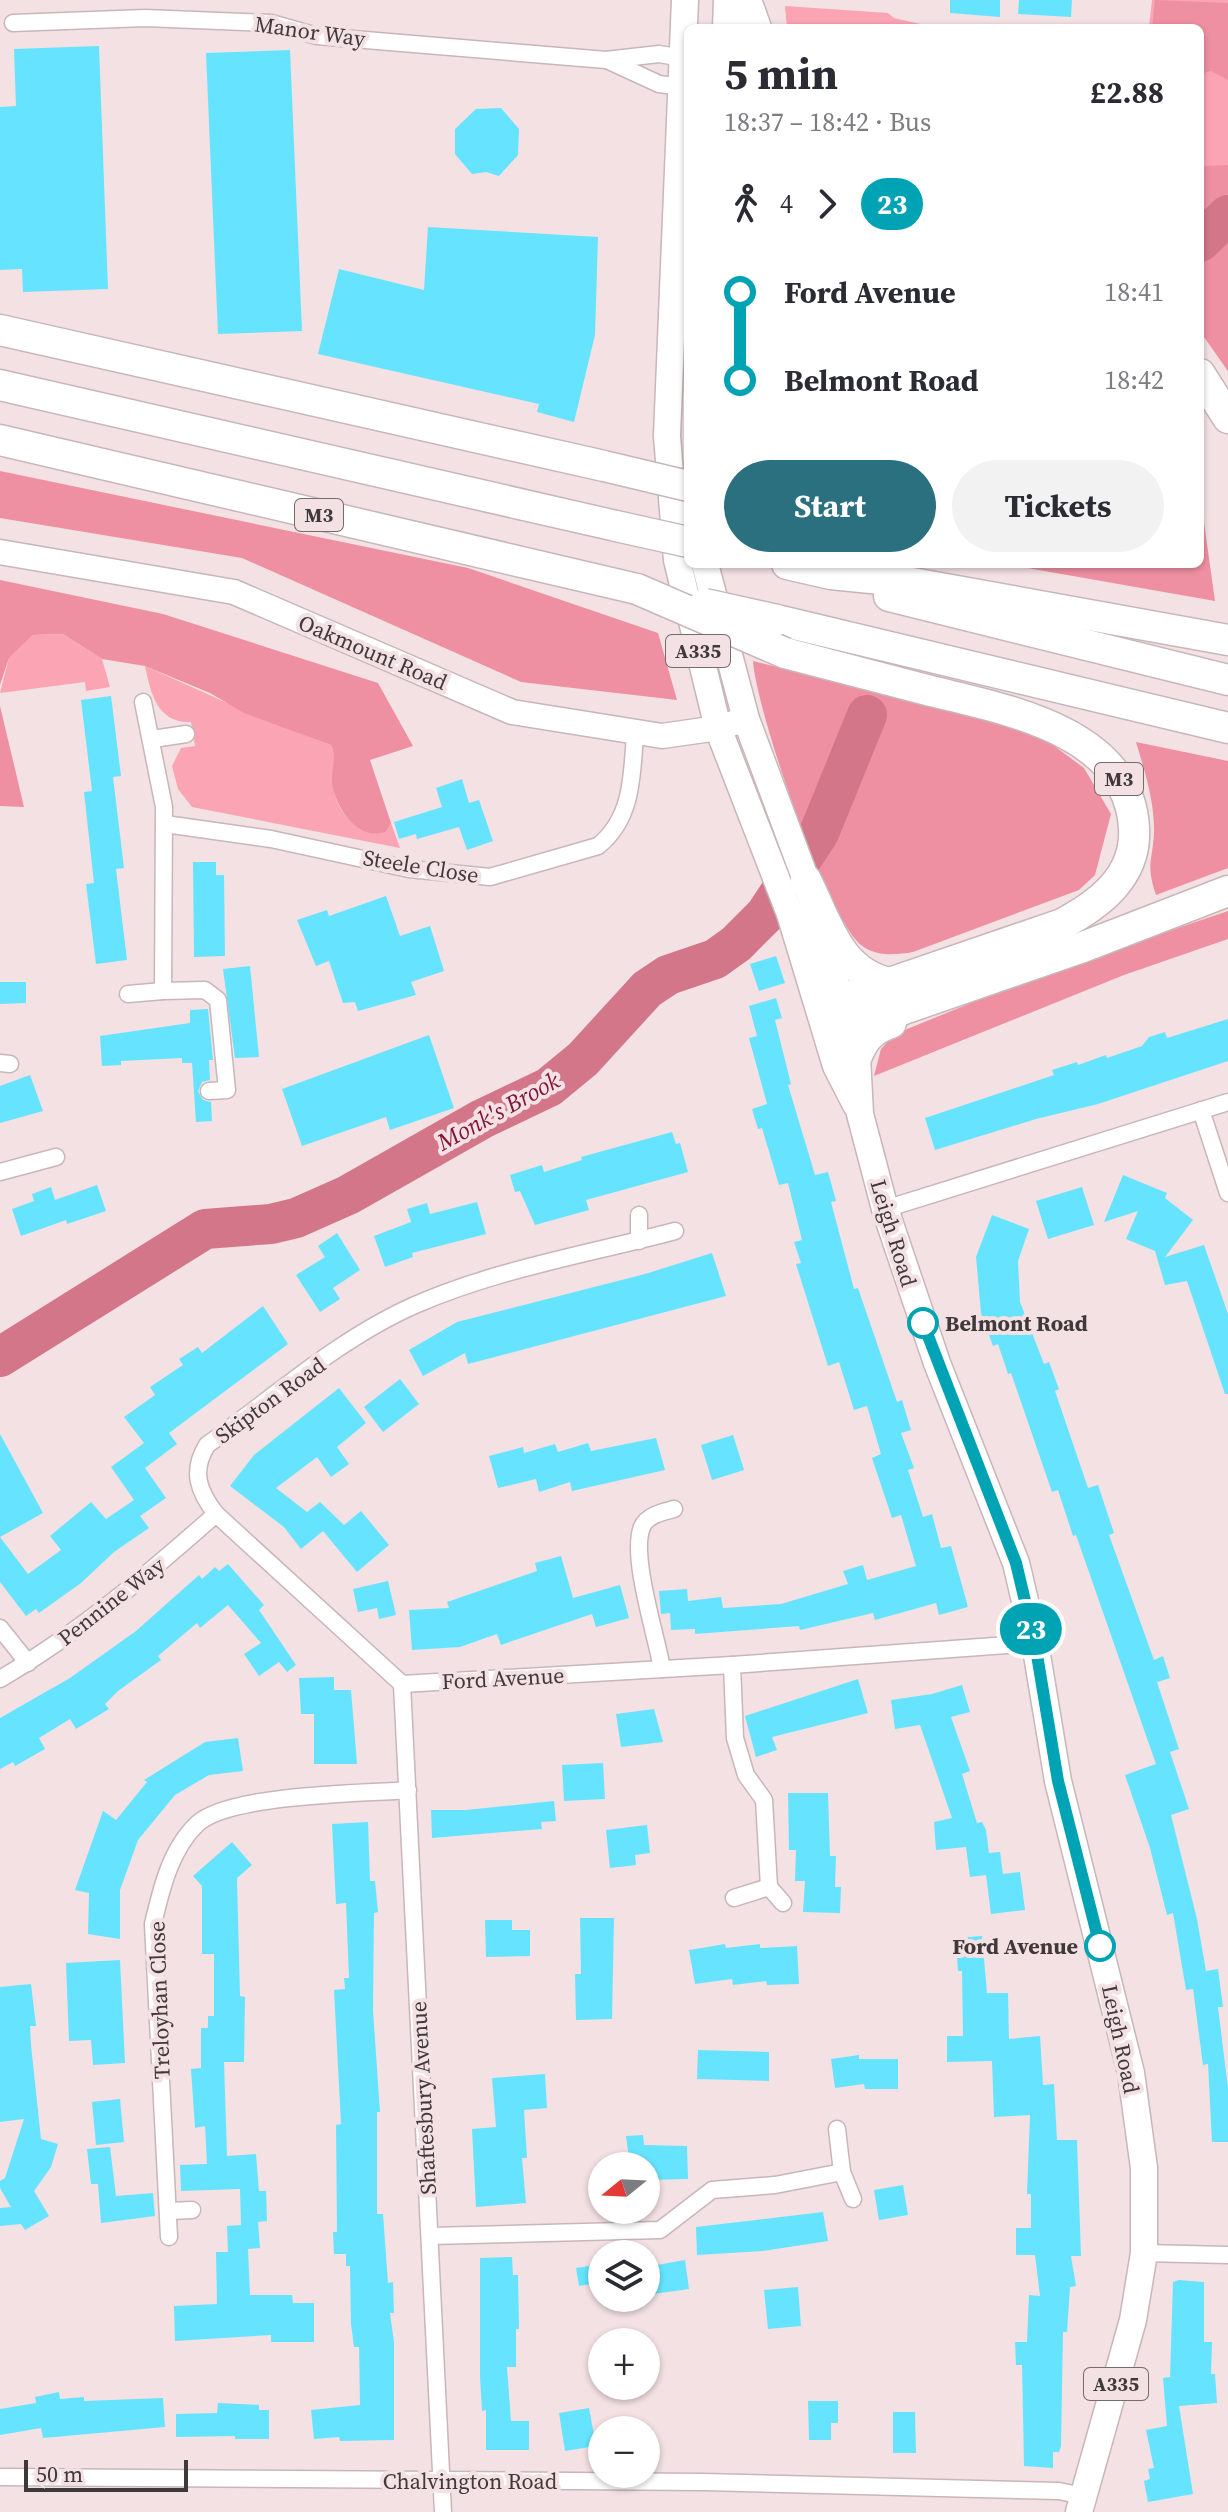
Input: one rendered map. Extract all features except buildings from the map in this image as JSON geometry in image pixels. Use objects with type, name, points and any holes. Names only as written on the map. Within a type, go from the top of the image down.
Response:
[{"type":"highway","points":[[746,0],[755,24]]},
{"type":"highway","points":[[0,330],[684,485]]},
{"type":"highway","points":[[1204,380],[1228,418]]},
{"type":"highway","points":[[0,385],[684,541]]},
{"type":"highway","name":"M3","points":[[0,440],[1228,728]]},
{"type":"highway","points":[[805,568],[831,574],[901,581],[1228,640]]},
{"type":"highway","points":[[831,574],[899,599],[1228,680]]},
{"type":"highway","name":"M3","points":[[637,589],[785,653],[1000,708],[1054,726],[1116,773],[1133,807],[1135,844],[1121,880],[1091,908],[1062,924],[890,983],[842,1026]]},
{"type":"highway","points":[[806,880],[844,958],[864,975],[890,983]]},
{"type":"highway","points":[[842,1026],[1083,947],[1228,891]]},
{"type":"main road","name":"Leigh Road","points":[[685,0],[685,24]]},
{"type":"main road","points":[[726,24],[727,0]]},
{"type":"main road","name":"Leigh Road","points":[[684,109],[667,463],[679,573],[718,728],[790,914],[842,1026],[836,1066],[860,1114]]},
{"type":"main road","name":"Leigh Road","points":[[706,568],[746,719],[806,880],[885,1209],[942,1376],[1004,1527],[1035,1643],[1058,1781],[1131,2073],[1144,2168],[1144,2253],[1133,2320],[1081,2504]]},
{"type":"street","name":"Manor Way","points":[[13,23],[145,18],[271,23],[317,36],[606,60],[659,54],[684,58]]},
{"type":"street","name":"Manor Way","points":[[606,60],[659,84],[684,88]]},
{"type":"street","name":"Oakmount Road","points":[[0,552],[234,592],[512,712],[662,736],[718,728],[746,719]]},
{"type":"street","points":[[143,702],[153,739],[165,824],[163,991]]},
{"type":"street","name":"Steele Close","points":[[165,824],[271,839],[409,869],[499,876],[598,846],[609,838],[625,813],[635,733]]},
{"type":"street","points":[[153,739],[186,734]]},
{"type":"street","points":[[128,994],[205,990],[218,1000],[227,1090],[209,1091]]},
{"type":"street","points":[[885,1209],[1228,1102]]},
{"type":"street","points":[[1201,1110],[1228,1193]]},
{"type":"street","points":[[0,1172],[56,1157]]},
{"type":"street","points":[[639,1215],[639,1241]]},
{"type":"street","name":"Skipton Road","points":[[402,1684],[216,1514],[202,1497],[197,1479],[198,1460],[207,1445],[364,1331],[416,1304],[507,1273],[675,1231]]},
{"type":"street","points":[[662,1669],[649,1615],[640,1549],[642,1526],[652,1517],[674,1509]]},
{"type":"street","name":"Pennine Way","points":[[0,1679],[28,1663],[145,1577],[216,1514]]},
{"type":"street","points":[[0,1628],[28,1663]]},
{"type":"street","name":"Ford Avenue","points":[[402,1684],[1035,1643]]},
{"type":"street","points":[[732,1665],[735,1738],[746,1775],[764,1800],[769,1887],[783,1903]]},
{"type":"street","name":"Shaftesbury Avenue","points":[[402,1684],[443,2512]]},
{"type":"street","name":"Treloyhan Close","points":[[169,2237],[153,1924],[162,1885],[177,1852],[198,1823],[232,1805],[408,1790]]},
{"type":"street","points":[[734,1898],[769,1887]]},
{"type":"street","points":[[837,2129],[842,2172],[853,2199]]},
{"type":"street","points":[[430,2236],[660,2230],[712,2190],[775,2185],[842,2172]]},
{"type":"street","points":[[168,2211],[192,2210]]},
{"type":"street","points":[[1144,2253],[1228,2255]]},
{"type":"street","name":"Chalvington Road","points":[[0,2477],[704,2482],[1059,2491],[1081,2504]]},
{"type":"shaded area","points":[[1152,0],[1228,0],[1228,371],[1204,337],[1204,24],[1149,24]]},
{"type":"shaded area","points":[[1155,0],[1228,3],[1228,80],[1211,71],[1204,73],[1204,24],[1152,24]]},
{"type":"shaded area","points":[[785,6],[888,13],[894,18],[920,24],[787,24]]},
{"type":"shaded area","points":[[1228,165],[1228,371],[1204,337],[1204,166]]},
{"type":"shaded area","points":[[0,471],[468,568],[658,633],[677,700],[521,682],[242,558],[0,518]]},
{"type":"shaded area","points":[[1204,523],[1215,601],[1027,568],[1204,568]]},
{"type":"shaded area","points":[[0,580],[163,614],[378,683],[413,746],[370,760],[391,823],[386,832],[366,832],[343,812],[332,783],[334,759],[331,745],[244,713],[210,693],[145,666],[102,659],[63,634],[33,635],[9,658],[0,685]]},
{"type":"shaded area","points":[[63,634],[102,659],[110,687],[86,691],[85,682],[0,693],[9,658],[33,635]]},
{"type":"shaded area","points":[[753,661],[1034,731],[1084,768],[1111,814],[1095,875],[1079,890],[913,952],[886,954],[867,949],[846,927],[812,855],[779,765]]},
{"type":"shaded area","points":[[145,666],[331,745],[334,789],[342,811],[354,824],[370,833],[386,832],[391,823],[400,848],[192,807],[178,789],[172,766],[181,748],[195,746],[191,722],[170,718],[163,712],[153,696]]},
{"type":"shaded area","points":[[0,706],[24,807],[0,806]]},
{"type":"shaded area","points":[[1136,742],[1228,761],[1228,868],[1156,895],[1150,870],[1153,811]]},
{"type":"shaded area","points":[[1228,911],[1228,939],[1124,975],[874,1076],[881,1049],[895,1034],[1042,974]]},
{"type":"waterway","points":[[1204,238],[1228,215]]},
{"type":"waterway","name":"Monk's Brook","points":[[0,1357],[205,1229],[271,1224],[296,1218],[348,1195],[482,1119],[549,1087],[583,1059],[647,989],[668,975],[715,959],[736,944],[765,915],[819,833],[867,715]]},
{"type":"bus line","name":"23","points":[[923,1323],[1016,1563],[1035,1643],[1058,1781],[1100,1946]]},
{"type":"place","name":"Belmont Road","points":[[923,1323]]},
{"type":"place","name":"Ford Avenue","points":[[1100,1946]]}]
